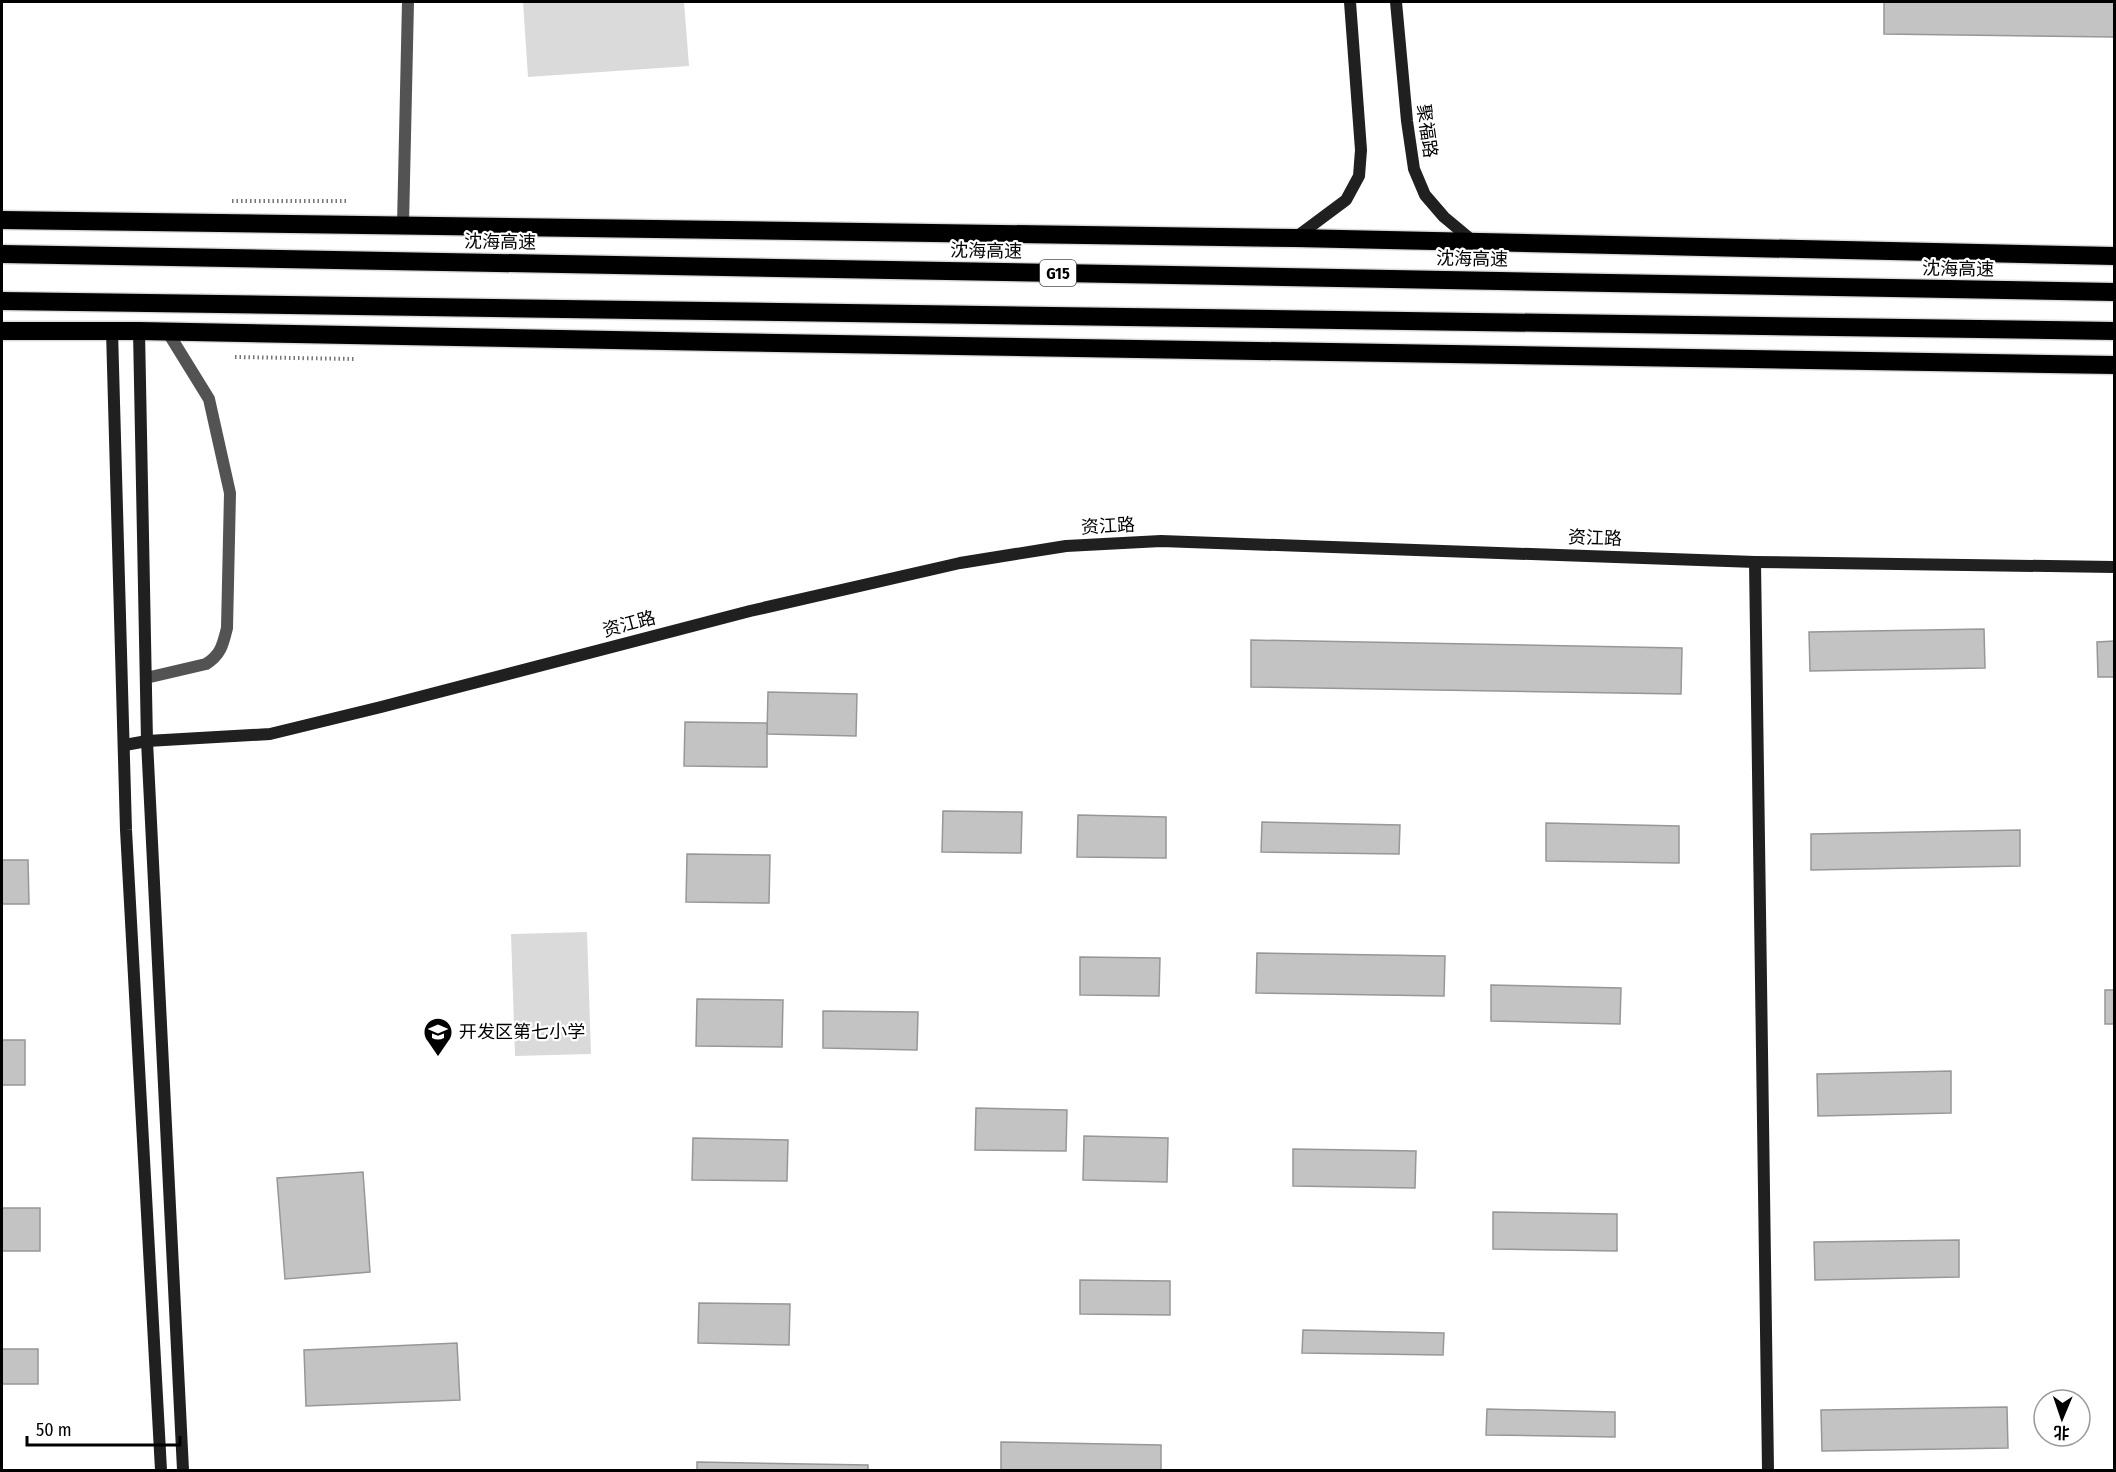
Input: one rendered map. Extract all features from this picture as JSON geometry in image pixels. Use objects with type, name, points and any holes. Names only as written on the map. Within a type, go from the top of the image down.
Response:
[{"type":"highway","points":[[2,220],[1295,238],[2115,256]]},
{"type":"highway","name":"沈海高速","points":[[2,254],[2115,292]]},
{"type":"highway","points":[[2,301],[2115,331]]},
{"type":"highway","points":[[2,331],[139,331],[2115,365]]},
{"type":"street","points":[[403,225],[408,2]]},
{"type":"street","points":[[1295,238],[1346,200],[1359,176],[1361,150],[1350,2]]},
{"type":"street","name":"聚福路","points":[[1396,2],[1407,121],[1414,169],[1425,195],[1444,216],[1475,243]]},
{"type":"street","points":[[112,331],[127,842],[161,1470]]},
{"type":"street","points":[[139,331],[147,741],[183,1470]]},
{"type":"street","points":[[146,678],[206,664],[215,659],[222,649],[227,628],[230,494],[209,399],[167,332]]},
{"type":"street","name":"资江路","points":[[125,745],[147,741],[270,734],[750,611],[960,563],[1066,546],[1161,541],[1755,562],[2115,567]]},
{"type":"street","points":[[1755,562],[1768,1470]]},
{"type":"path","points":[[232,201],[349,201]]},
{"type":"path","points":[[235,357],[355,359]]},
{"type":"shaded area","points":[[523,2],[684,2],[689,66],[528,77]]},
{"type":"shaded area","points":[[587,932],[591,1054],[515,1056],[511,934]]},
{"type":"building","points":[[1884,2],[2114,2],[2114,37],[1884,34]]},
{"type":"building","points":[[1984,629],[1985,668],[1810,671],[1809,632]]},
{"type":"building","points":[[1251,640],[1682,648],[1681,694],[1251,687]]},
{"type":"building","points":[[2114,641],[2114,677],[2098,677],[2097,642]]},
{"type":"building","points":[[768,692],[857,694],[856,736],[767,734]]},
{"type":"building","points":[[685,722],[767,723],[767,767],[684,766]]},
{"type":"building","points":[[943,811],[1022,812],[1021,853],[942,852]]},
{"type":"building","points":[[1078,815],[1166,817],[1166,858],[1077,857]]},
{"type":"building","points":[[1262,822],[1400,825],[1399,854],[1261,852]]},
{"type":"building","points":[[1546,823],[1679,826],[1679,863],[1546,861]]},
{"type":"building","points":[[2020,830],[2020,866],[1811,870],[1811,834]]},
{"type":"building","points":[[687,854],[770,855],[769,903],[686,902]]},
{"type":"building","points":[[2,860],[28,860],[29,904],[2,904]]},
{"type":"building","points":[[1257,953],[1445,956],[1444,996],[1256,993]]},
{"type":"building","points":[[1080,957],[1160,958],[1159,996],[1080,995]]},
{"type":"building","points":[[1491,985],[1621,988],[1620,1024],[1491,1021]]},
{"type":"building","points":[[2105,990],[2114,990],[2114,1024],[2105,1024]]},
{"type":"building","points":[[697,999],[783,1000],[782,1047],[696,1046]]},
{"type":"building","points":[[823,1011],[918,1012],[917,1050],[823,1048]]},
{"type":"building","points":[[2,1040],[25,1040],[25,1085],[2,1085]]},
{"type":"building","points":[[1951,1071],[1951,1113],[1818,1116],[1817,1074]]},
{"type":"building","points":[[976,1108],[1067,1110],[1066,1151],[975,1150]]},
{"type":"building","points":[[1084,1136],[1168,1138],[1167,1182],[1083,1180]]},
{"type":"building","points":[[693,1138],[788,1140],[787,1181],[692,1180]]},
{"type":"building","points":[[1293,1149],[1416,1151],[1415,1188],[1293,1186]]},
{"type":"building","points":[[363,1172],[370,1272],[285,1279],[277,1178]]},
{"type":"building","points":[[2,1208],[40,1208],[40,1251],[2,1251]]},
{"type":"building","points":[[1493,1212],[1617,1214],[1617,1251],[1493,1249]]},
{"type":"building","points":[[1959,1240],[1959,1277],[1815,1280],[1814,1242]]},
{"type":"building","points":[[1080,1280],[1170,1281],[1170,1315],[1080,1314]]},
{"type":"building","points":[[699,1303],[790,1304],[789,1345],[698,1343]]},
{"type":"building","points":[[1303,1330],[1444,1333],[1443,1355],[1302,1353]]},
{"type":"building","points":[[457,1343],[460,1400],[306,1406],[304,1350]]},
{"type":"building","points":[[2,1349],[38,1349],[38,1384],[2,1384]]},
{"type":"building","points":[[2007,1407],[2008,1448],[1822,1451],[1821,1410]]},
{"type":"building","points":[[1487,1409],[1615,1412],[1615,1437],[1486,1435]]},
{"type":"building","points":[[1001,1442],[1161,1445],[1161,1470],[1001,1470]]},
{"type":"building","points":[[697,1462],[868,1465],[868,1470],[697,1470]]},
{"type":"place","name":"开发区第七小学","points":[[438,1058]]}]
